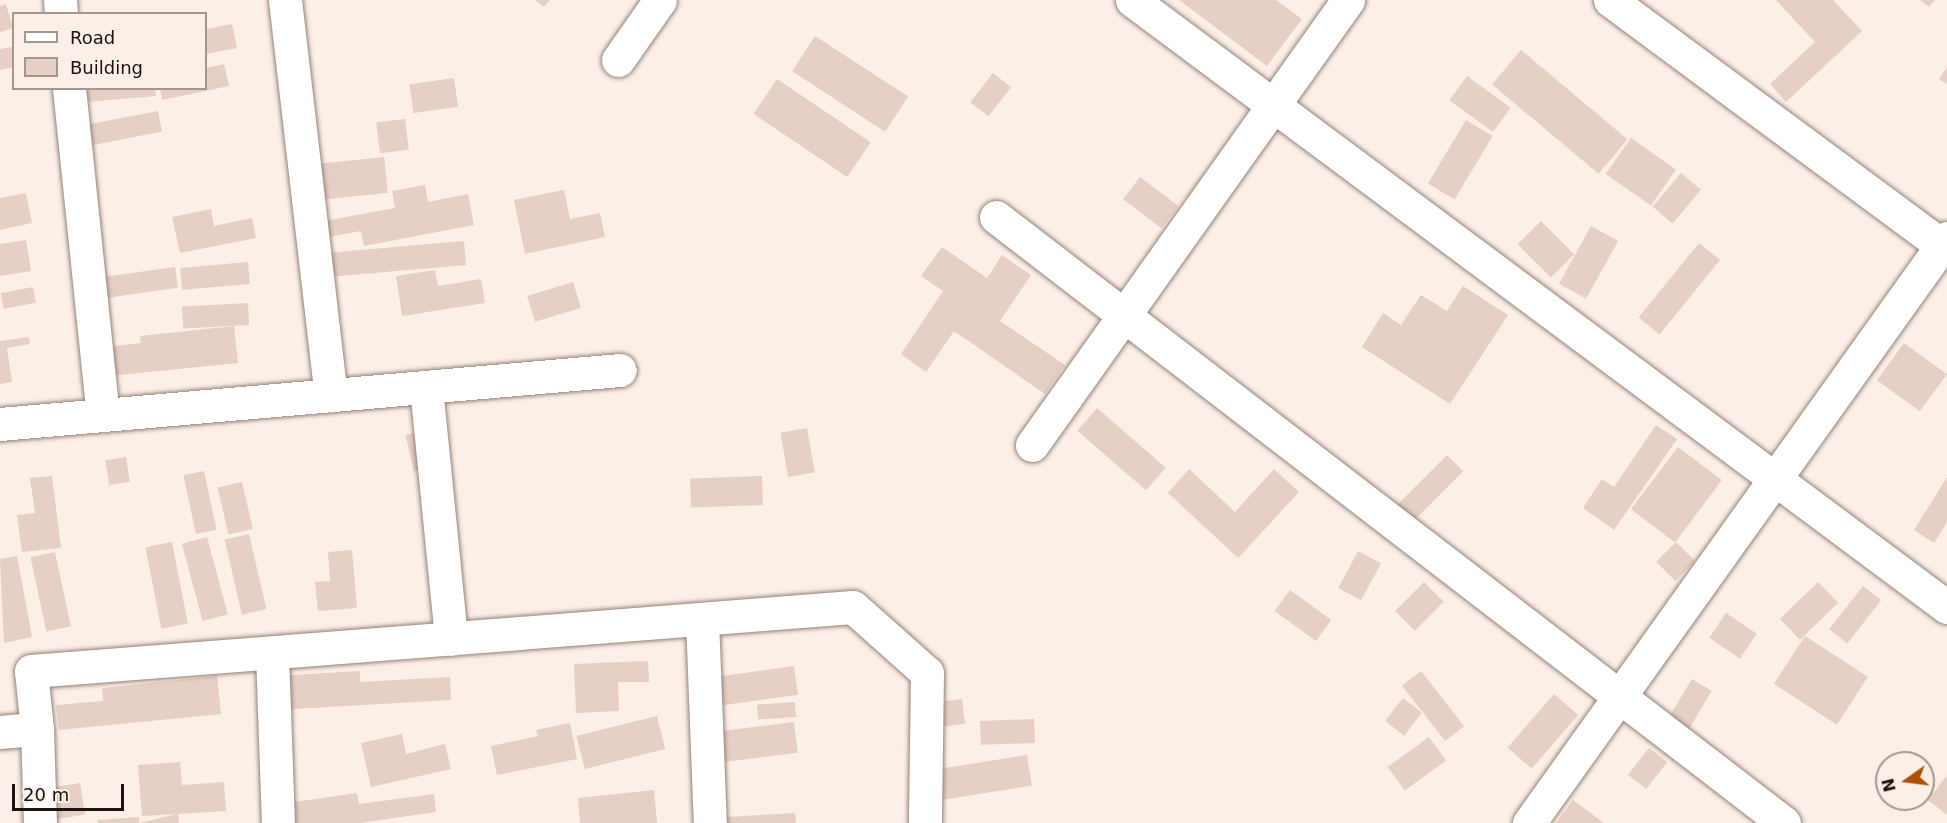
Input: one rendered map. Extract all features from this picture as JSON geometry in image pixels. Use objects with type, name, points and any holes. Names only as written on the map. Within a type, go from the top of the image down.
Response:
[{"type":"street","points":[[285,0],[331,395]]},
{"type":"street","points":[[618,60],[660,0]]},
{"type":"street","points":[[1132,0],[1947,607]]},
{"type":"street","points":[[1032,446],[1348,0]]},
{"type":"street","points":[[1529,823],[1945,244],[1610,0]]},
{"type":"street","points":[[69,90],[103,415]]},
{"type":"street","points":[[996,217],[1784,823]]},
{"type":"street","points":[[0,424],[620,370]]},
{"type":"street","points":[[426,387],[451,639]]},
{"type":"street","points":[[40,823],[37,729],[31,671],[853,607],[927,673],[926,823]]},
{"type":"street","points":[[702,619],[710,823]]},
{"type":"street","points":[[272,653],[279,823]]},
{"type":"street","points":[[0,732],[37,729]]},
{"type":"building","points":[[535,0],[550,0],[544,7]]},
{"type":"building","points":[[1179,0],[1276,0],[1302,19],[1267,66]]},
{"type":"building","points":[[1776,0],[1833,0],[1862,31],[1786,102],[1770,84],[1815,42]]},
{"type":"building","points":[[1920,0],[1935,0],[1929,7]]},
{"type":"building","points":[[6,4],[12,28],[0,32],[0,6]]},
{"type":"building","points":[[232,24],[237,48],[207,54],[207,29]]},
{"type":"building","points":[[815,36],[908,96],[885,132],[792,71]]},
{"type":"building","points":[[12,47],[12,67],[0,70],[0,49]]},
{"type":"building","points":[[1521,50],[1627,139],[1599,174],[1492,84]]},
{"type":"building","points":[[224,64],[229,86],[162,100],[160,90],[207,90],[207,68]]},
{"type":"building","points":[[1947,67],[1947,84],[1939,79]]},
{"type":"building","points":[[993,73],[1011,87],[988,116],[970,102]]},
{"type":"building","points":[[1467,76],[1511,108],[1493,132],[1449,100]]},
{"type":"building","points":[[454,78],[458,107],[413,113],[409,84]]},
{"type":"building","points":[[777,79],[871,142],[847,177],[754,114]]},
{"type":"building","points":[[74,90],[155,90],[156,96],[75,103]]},
{"type":"building","points":[[158,111],[162,132],[83,147],[79,126]]},
{"type":"building","points":[[405,119],[409,150],[380,153],[376,123]]},
{"type":"building","points":[[1466,120],[1493,136],[1454,199],[1428,183]]},
{"type":"building","points":[[1631,138],[1676,170],[1651,206],[1606,174]]},
{"type":"building","points":[[384,157],[388,193],[301,202],[297,166]]},
{"type":"building","points":[[1681,173],[1701,190],[1673,223],[1653,207]]},
{"type":"building","points":[[1140,177],[1178,206],[1161,228],[1123,199]]},
{"type":"building","points":[[425,185],[428,202],[468,194],[474,225],[364,246],[361,231],[311,240],[308,224],[395,208],[392,191]]},
{"type":"building","points":[[564,190],[570,219],[600,213],[605,237],[525,254],[514,200]]},
{"type":"building","points":[[26,193],[32,223],[0,230],[0,198]]},
{"type":"building","points":[[211,209],[214,226],[252,218],[256,238],[180,253],[172,217]]},
{"type":"building","points":[[1541,221],[1574,254],[1551,278],[1518,244]]},
{"type":"building","points":[[1591,226],[1618,241],[1586,299],[1559,284]]},
{"type":"building","points":[[26,240],[31,271],[0,276],[0,244]]},
{"type":"building","points":[[464,241],[466,265],[311,279],[309,255]]},
{"type":"building","points":[[1699,243],[1720,260],[1660,335],[1639,318]]},
{"type":"building","points":[[942,247],[987,278],[1002,255],[1031,275],[1000,321],[1065,365],[1045,394],[954,331],[926,372],[901,354],[943,291],[921,276]]},
{"type":"building","points":[[248,262],[250,284],[182,290],[180,268]]},
{"type":"building","points":[[175,267],[178,288],[101,299],[98,278]]},
{"type":"building","points":[[435,270],[438,286],[481,279],[485,303],[402,316],[396,276]]},
{"type":"building","points":[[573,282],[581,308],[535,322],[527,296]]},
{"type":"building","points":[[1463,286],[1508,315],[1450,404],[1362,347],[1383,313],[1401,325],[1421,295],[1447,311]]},
{"type":"building","points":[[33,287],[36,303],[4,309],[1,293]]},
{"type":"building","points":[[248,303],[249,325],[183,328],[182,306]]},
{"type":"building","points":[[234,326],[238,363],[99,377],[96,348],[141,343],[140,336]]},
{"type":"building","points":[[29,337],[30,344],[7,348],[12,382],[0,384],[0,341]]},
{"type":"building","points":[[1904,343],[1947,374],[1920,411],[1877,380]]},
{"type":"building","points":[[1097,408],[1166,468],[1146,490],[1077,431]]},
{"type":"building","points":[[1656,425],[1677,439],[1614,530],[1583,508],[1602,479],[1614,487]]},
{"type":"building","points":[[807,428],[815,472],[788,477],[780,433]]},
{"type":"building","points":[[428,430],[436,466],[414,471],[406,435]]},
{"type":"building","points":[[1678,447],[1722,480],[1675,542],[1631,509]]},
{"type":"building","points":[[1447,455],[1463,471],[1412,522],[1396,506]]},
{"type":"building","points":[[126,457],[130,482],[109,485],[105,460]]},
{"type":"building","points":[[1189,469],[1235,512],[1274,469],[1299,492],[1238,558],[1168,493]]},
{"type":"building","points":[[204,471],[216,530],[196,534],[183,475]]},
{"type":"building","points":[[52,476],[61,548],[22,552],[17,515],[35,513],[30,478]]},
{"type":"building","points":[[762,476],[763,505],[691,507],[690,479]]},
{"type":"building","points":[[1947,477],[1947,522],[1934,543],[1914,530]]},
{"type":"building","points":[[242,482],[253,529],[228,534],[218,488]]},
{"type":"building","points":[[249,534],[266,609],[242,615],[225,540]]},
{"type":"building","points":[[207,537],[228,614],[203,621],[182,544]]},
{"type":"building","points":[[172,542],[188,623],[161,629],[145,547]]},
{"type":"building","points":[[1676,542],[1695,561],[1675,581],[1656,562]]},
{"type":"building","points":[[352,550],[357,608],[318,611],[315,582],[330,581],[328,552]]},
{"type":"building","points":[[1358,551],[1381,563],[1361,600],[1338,588]]},
{"type":"building","points":[[55,552],[71,626],[46,632],[31,557]]},
{"type":"building","points":[[17,556],[32,637],[4,643],[0,559]]},
{"type":"building","points":[[1424,582],[1444,602],[1415,631],[1395,611]]},
{"type":"building","points":[[1818,582],[1838,603],[1800,640],[1780,619]]},
{"type":"building","points":[[1863,586],[1881,600],[1847,644],[1829,629]]},
{"type":"building","points":[[1290,590],[1331,620],[1316,641],[1275,611]]},
{"type":"building","points":[[1726,613],[1757,634],[1740,659],[1709,638]]},
{"type":"building","points":[[1805,636],[1868,677],[1837,725],[1774,684]]},
{"type":"building","points":[[648,661],[649,682],[618,682],[619,711],[576,713],[574,664]]},
{"type":"building","points":[[794,666],[798,695],[712,707],[708,678]]},
{"type":"building","points":[[360,671],[360,682],[450,677],[451,700],[277,710],[275,676]]},
{"type":"building","points":[[1421,671],[1464,726],[1445,741],[1402,686]]},
{"type":"building","points":[[217,676],[221,714],[59,730],[56,705],[103,701],[102,688]]},
{"type":"building","points":[[1692,679],[1712,691],[1688,731],[1668,719]]},
{"type":"building","points":[[1554,694],[1578,715],[1532,769],[1507,748]]},
{"type":"building","points":[[1403,698],[1422,713],[1404,736],[1385,721]]},
{"type":"building","points":[[962,699],[965,724],[936,727],[933,703]]},
{"type":"building","points":[[795,702],[796,717],[758,720],[757,705]]},
{"type":"building","points":[[657,716],[665,749],[585,769],[576,736]]},
{"type":"building","points":[[1034,719],[1035,743],[981,745],[980,721]]},
{"type":"building","points":[[794,722],[798,753],[712,763],[709,732]]},
{"type":"building","points":[[570,723],[577,759],[497,775],[491,746],[538,736],[536,730]]},
{"type":"building","points":[[402,734],[406,754],[445,744],[451,769],[371,787],[361,743]]},
{"type":"building","points":[[1429,737],[1446,760],[1405,790],[1388,767]]},
{"type":"building","points":[[1649,748],[1667,762],[1646,789],[1628,775]]},
{"type":"building","points":[[1027,755],[1032,786],[937,801],[932,770]]},
{"type":"building","points":[[180,762],[182,785],[224,782],[226,811],[178,814],[179,823],[139,823],[177,814],[142,816],[138,765]]},
{"type":"building","points":[[1947,775],[1947,815],[1935,806],[1935,791]]},
{"type":"building","points":[[80,783],[85,815],[56,819],[51,788]]},
{"type":"building","points":[[654,790],[657,823],[580,823],[578,798]]},
{"type":"building","points":[[357,793],[359,804],[434,794],[436,812],[360,823],[283,823],[280,804]]},
{"type":"building","points":[[1573,800],[1604,823],[1556,823]]},
{"type":"building","points":[[795,813],[796,823],[709,823],[708,818]]},
{"type":"building","points":[[139,817],[139,823],[98,823],[98,820]]}]
